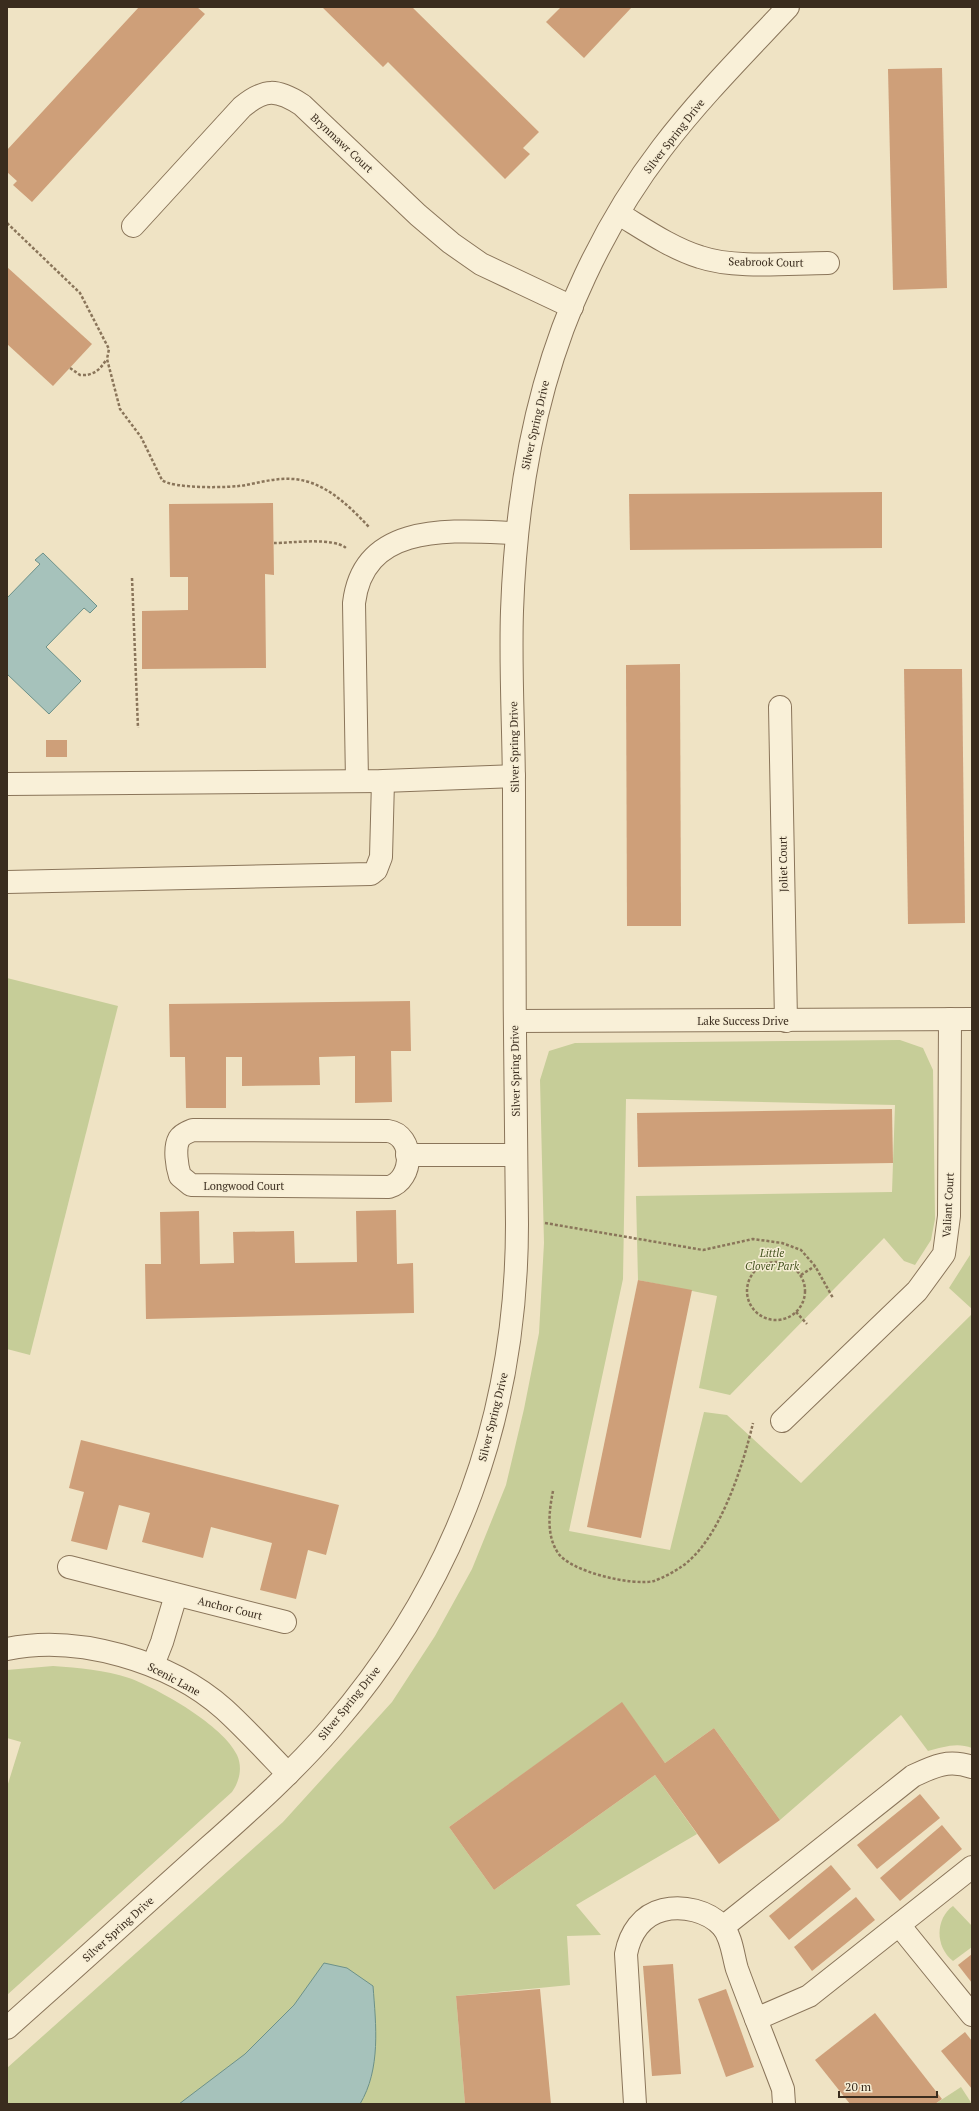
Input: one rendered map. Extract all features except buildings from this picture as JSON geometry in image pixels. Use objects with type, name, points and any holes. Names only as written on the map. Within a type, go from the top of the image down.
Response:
[{"type":"street","name":"Silver Spring Drive","points":[[7,2028],[288,1774],[332,1727],[384,1661],[413,1616],[458,1530],[487,1450],[503,1385],[515,1292],[516,1155],[512,615],[516,533],[519,504],[528,454],[544,385],[559,337],[585,276],[618,214],[634,188],[663,147],[705,96],[788,7]]},
{"type":"street","name":"Brynmawr Court","points":[[133,226],[242,107],[256,96],[272,92],[288,96],[302,105],[418,215],[451,243],[482,264],[572,308]]},
{"type":"street","name":"Seabrook Court","points":[[618,214],[663,240],[699,257],[740,263],[828,263]]},
{"type":"street","points":[[358,781],[354,603],[356,588],[370,561],[384,548],[407,537],[420,534],[458,532],[516,533]]},
{"type":"street","name":"Joliet Court","points":[[780,707],[786,1021]]},
{"type":"street","points":[[7,784],[383,781],[514,776]]},
{"type":"street","points":[[7,882],[371,874],[376,870],[381,857],[383,781]]},
{"type":"street","name":"Valiant Court","points":[[782,1421],[917,1291],[944,1254],[949,1216],[950,1019]]},
{"type":"street","name":"Lake Success Drive","points":[[514,1021],[972,1019]]},
{"type":"street","name":"Longwood Court","points":[[192,1130],[388,1131],[396,1132],[402,1138],[406,1147],[407,1155],[407,1164],[403,1178],[397,1184],[389,1187],[200,1186],[191,1185],[180,1176],[177,1146],[179,1139],[184,1134],[192,1130]]},
{"type":"street","points":[[407,1155],[516,1155]]},
{"type":"street","name":"Anchor Court","points":[[69,1568],[285,1622]]},
{"type":"street","points":[[152,1665],[162,1642],[176,1595]]},
{"type":"street","name":"Scenic Lane","points":[[7,1650],[52,1645],[87,1647],[115,1652],[152,1665],[191,1686],[223,1708],[288,1774]]},
{"type":"street","points":[[723,1927],[913,1776],[936,1765],[958,1762],[972,1767]]},
{"type":"street","points":[[756,2019],[809,1996],[972,1868]]},
{"type":"street","points":[[635,2104],[626,1954],[628,1942],[637,1927],[648,1916],[672,1908],[684,1908],[701,1912],[714,1919],[723,1927],[783,2090],[784,2104]]},
{"type":"street","points":[[899,1925],[972,2015]]},
{"type":"path","points":[[7,223],[80,293],[106,343],[108,349],[107,359],[120,409],[141,437],[162,480],[167,484],[191,487],[245,486],[275,479],[291,478],[307,481],[322,487],[337,497],[350,507],[372,530]]},
{"type":"path","points":[[70,368],[80,375],[92,374],[103,366],[107,359]]},
{"type":"path","points":[[274,543],[329,542],[342,545],[349,550]]},
{"type":"path","points":[[132,578],[138,728]]},
{"type":"path","points":[[545,1223],[703,1250],[753,1239],[782,1243],[801,1250],[815,1266],[833,1298]]},
{"type":"path","points":[[775,1262],[794,1268],[801,1275],[805,1284],[805,1295],[796,1312],[787,1318],[768,1319],[753,1309],[747,1292],[752,1275],[766,1264],[775,1262]]},
{"type":"path","points":[[801,1275],[815,1266]]},
{"type":"path","points":[[796,1312],[807,1324]]},
{"type":"path","points":[[553,1491],[549,1509],[550,1535],[558,1553],[571,1565],[625,1581],[654,1581],[682,1567],[703,1545],[721,1518],[738,1477],[754,1417]]},
{"type":"green space","points":[[7,978],[118,1006],[30,1355],[7,1349]]},
{"type":"green space","name":"Little Clover Park","points":[[900,1040],[923,1048],[933,1070],[935,1219],[931,1240],[915,1265],[904,1261],[884,1238],[730,1395],[699,1388],[717,1296],[638,1280],[636,1196],[892,1192],[895,1105],[626,1099],[623,1279],[569,1531],[670,1550],[704,1412],[727,1415],[801,1483],[972,1314],[972,1748],[955,1745],[928,1751],[901,1715],[780,1820],[714,1728],[665,1763],[622,1703],[449,1827],[494,1890],[655,1775],[697,1834],[576,1905],[601,1935],[567,1936],[570,1985],[456,1996],[465,2104],[7,2104],[7,2068],[283,1822],[392,1702],[435,1636],[472,1569],[506,1485],[524,1409],[539,1333],[544,1243],[540,1080],[549,1051],[575,1043]]},
{"type":"green space","points":[[972,1059],[972,1309],[949,1288],[970,1255]]},
{"type":"green space","points":[[53,1666],[92,1670],[120,1675],[142,1683],[157,1691],[189,1710],[219,1732],[230,1744],[237,1755],[240,1770],[237,1784],[232,1792],[7,1995],[7,1787],[21,1742],[7,1738],[7,1670]]},
{"type":"green space","points":[[953,1906],[972,1926],[972,1947],[953,1961],[947,1955],[940,1941],[940,1925],[947,1912]]},
{"type":"green space","points":[[961,2087],[972,2104],[935,2104]]},
{"type":"water","points":[[43,553],[97,606],[90,613],[84,608],[46,647],[81,681],[49,714],[7,674],[7,598],[40,564],[35,560]]},
{"type":"water","points":[[324,1963],[347,1968],[373,1986],[376,2046],[371,2076],[367,2090],[360,2104],[179,2104],[245,2054],[294,2005]]}]
